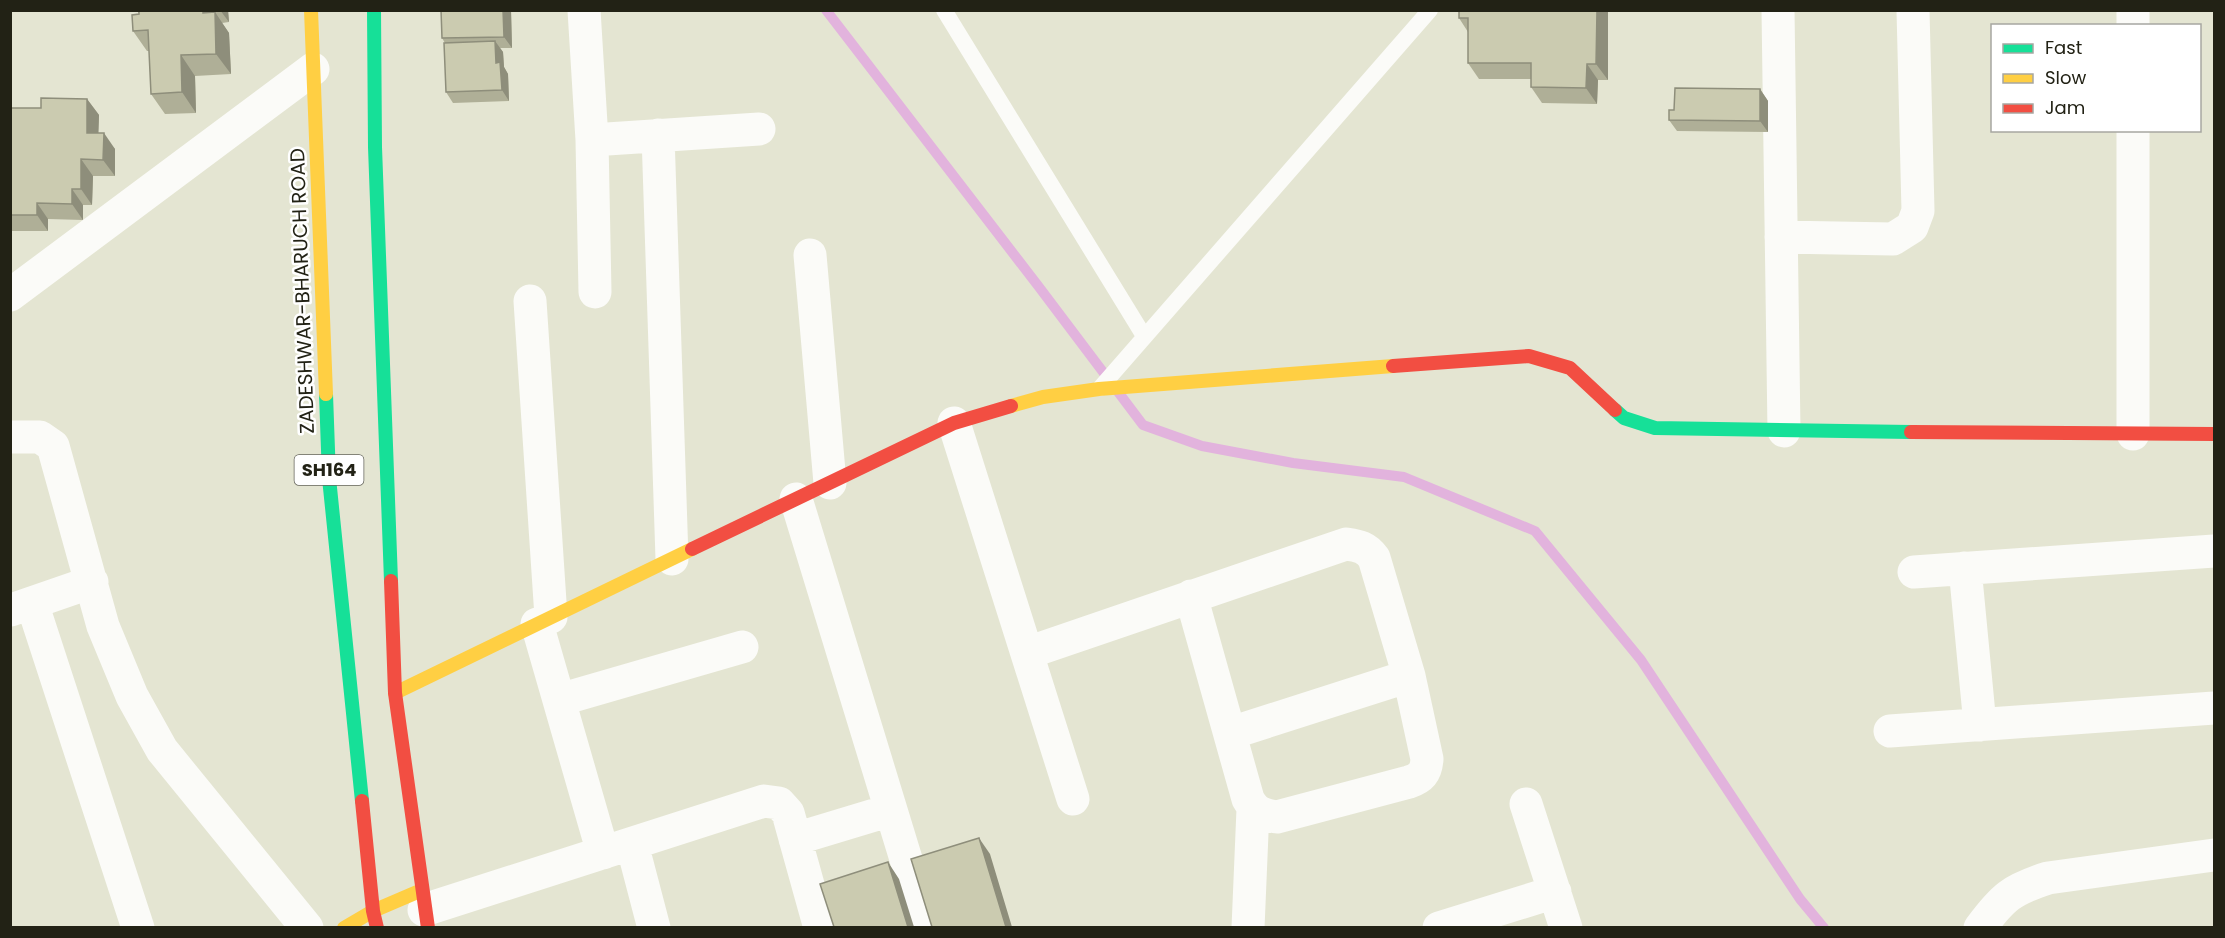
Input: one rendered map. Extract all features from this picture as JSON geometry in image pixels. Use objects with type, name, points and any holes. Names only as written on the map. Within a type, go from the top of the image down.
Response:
[{"type":"street","name":"ZADESHWAR-BHARUCH ROAD","points":[[311,10],[329,478],[377,927]]},
{"type":"street","name":"SH164","points":[[374,10],[375,147],[395,693],[425,909]]},
{"type":"street","points":[[584,10],[592,140],[595,292]]},
{"type":"street","points":[[1778,10],[1784,431]]},
{"type":"street","points":[[1781,237],[1893,239],[1912,227],[1918,212],[1912,10]]},
{"type":"street","points":[[10,295],[313,69]]},
{"type":"street","points":[[592,140],[759,129]]},
{"type":"street","points":[[2133,132],[2133,434]]},
{"type":"street","points":[[658,135],[672,559]]},
{"type":"street","points":[[810,255],[830,483]]},
{"type":"street","points":[[530,301],[544,620],[559,700],[617,848],[654,927]]},
{"type":"street","points":[[395,693],[954,423],[1043,397],[1099,388],[1529,356],[1570,368],[1624,418],[1656,428],[2214,434]]},
{"type":"street","points":[[954,423],[1073,799]]},
{"type":"street","points":[[10,437],[40,437],[53,446],[104,626],[132,696],[162,750],[307,927]]},
{"type":"street","points":[[796,499],[927,927]]},
{"type":"street","points":[[1027,653],[1346,544],[1367,549],[1374,558],[1408,676],[1427,759],[1426,770],[1419,778],[1276,817],[1263,815],[1253,809]]},
{"type":"street","points":[[1914,572],[2214,551]]},
{"type":"street","points":[[1965,568],[1980,724]]},
{"type":"street","points":[[92,582],[21,606],[138,927]]},
{"type":"street","points":[[1191,596],[1248,799],[1253,809],[1248,927]]},
{"type":"street","points":[[559,700],[742,647]]},
{"type":"street","points":[[1231,733],[1408,676]]},
{"type":"street","points":[[1890,731],[2214,708]]},
{"type":"street","points":[[344,927],[374,911],[425,909],[764,801],[779,803],[788,813],[820,927]]},
{"type":"street","points":[[1526,804],[1566,927]]},
{"type":"street","points":[[795,839],[891,810]]},
{"type":"street","points":[[1980,927],[2000,901],[2024,886],[2048,878],[2214,855]]},
{"type":"street","points":[[1439,927],[1555,892]]},
{"type":"lane","points":[[944,10],[1144,336]]},
{"type":"lane","points":[[1099,388],[1430,10]]},
{"type":"building","points":[[139,10],[215,12],[216,54],[181,55],[182,92],[151,94],[148,30],[133,31],[132,15],[139,14]]},
{"type":"building","points":[[441,10],[503,10],[504,37],[442,38]]},
{"type":"building","points":[[1459,10],[1597,10],[1596,64],[1587,64],[1586,88],[1531,87],[1531,63],[1468,63],[1468,18],[1459,18]]},
{"type":"building","points":[[495,41],[496,63],[500,62],[502,90],[446,92],[444,43]]},
{"type":"building","points":[[1675,88],[1760,89],[1760,121],[1669,120],[1669,110],[1674,110]]},
{"type":"building","points":[[41,98],[87,99],[87,133],[104,133],[103,160],[81,159],[81,189],[72,189],[72,204],[37,203],[37,215],[10,215],[10,108],[41,108]]},
{"type":"building","points":[[979,838],[1006,927],[932,927],[911,859]]},
{"type":"building","points":[[888,862],[908,927],[834,927],[820,884]]},
{"type":"waterway","points":[[826,10],[1143,425],[1202,446],[1293,463],[1404,477],[1535,531],[1641,660],[1800,899],[1824,928]]},
{"type":"traffic: fast","points":[[374,10],[375,147],[391,581]]},
{"type":"traffic: fast","points":[[326,394],[329,478],[362,801]]},
{"type":"traffic: fast","points":[[1615,410],[1624,418],[1655,428],[1911,432]]},
{"type":"traffic: slow","points":[[311,10],[326,394]]},
{"type":"traffic: slow","points":[[1011,406],[1043,397],[1099,389],[1393,366]]},
{"type":"traffic: slow","points":[[395,693],[692,549]]},
{"type":"traffic: slow","points":[[344,928],[373,911],[422,890]]},
{"type":"traffic: jam","points":[[1393,366],[1529,356],[1570,368],[1615,410]]},
{"type":"traffic: jam","points":[[692,549],[954,423],[1011,406]]},
{"type":"traffic: jam","points":[[1911,432],[2214,434]]},
{"type":"traffic: jam","points":[[391,581],[395,693],[428,928]]},
{"type":"traffic: jam","points":[[362,801],[373,911],[377,928]]}]
